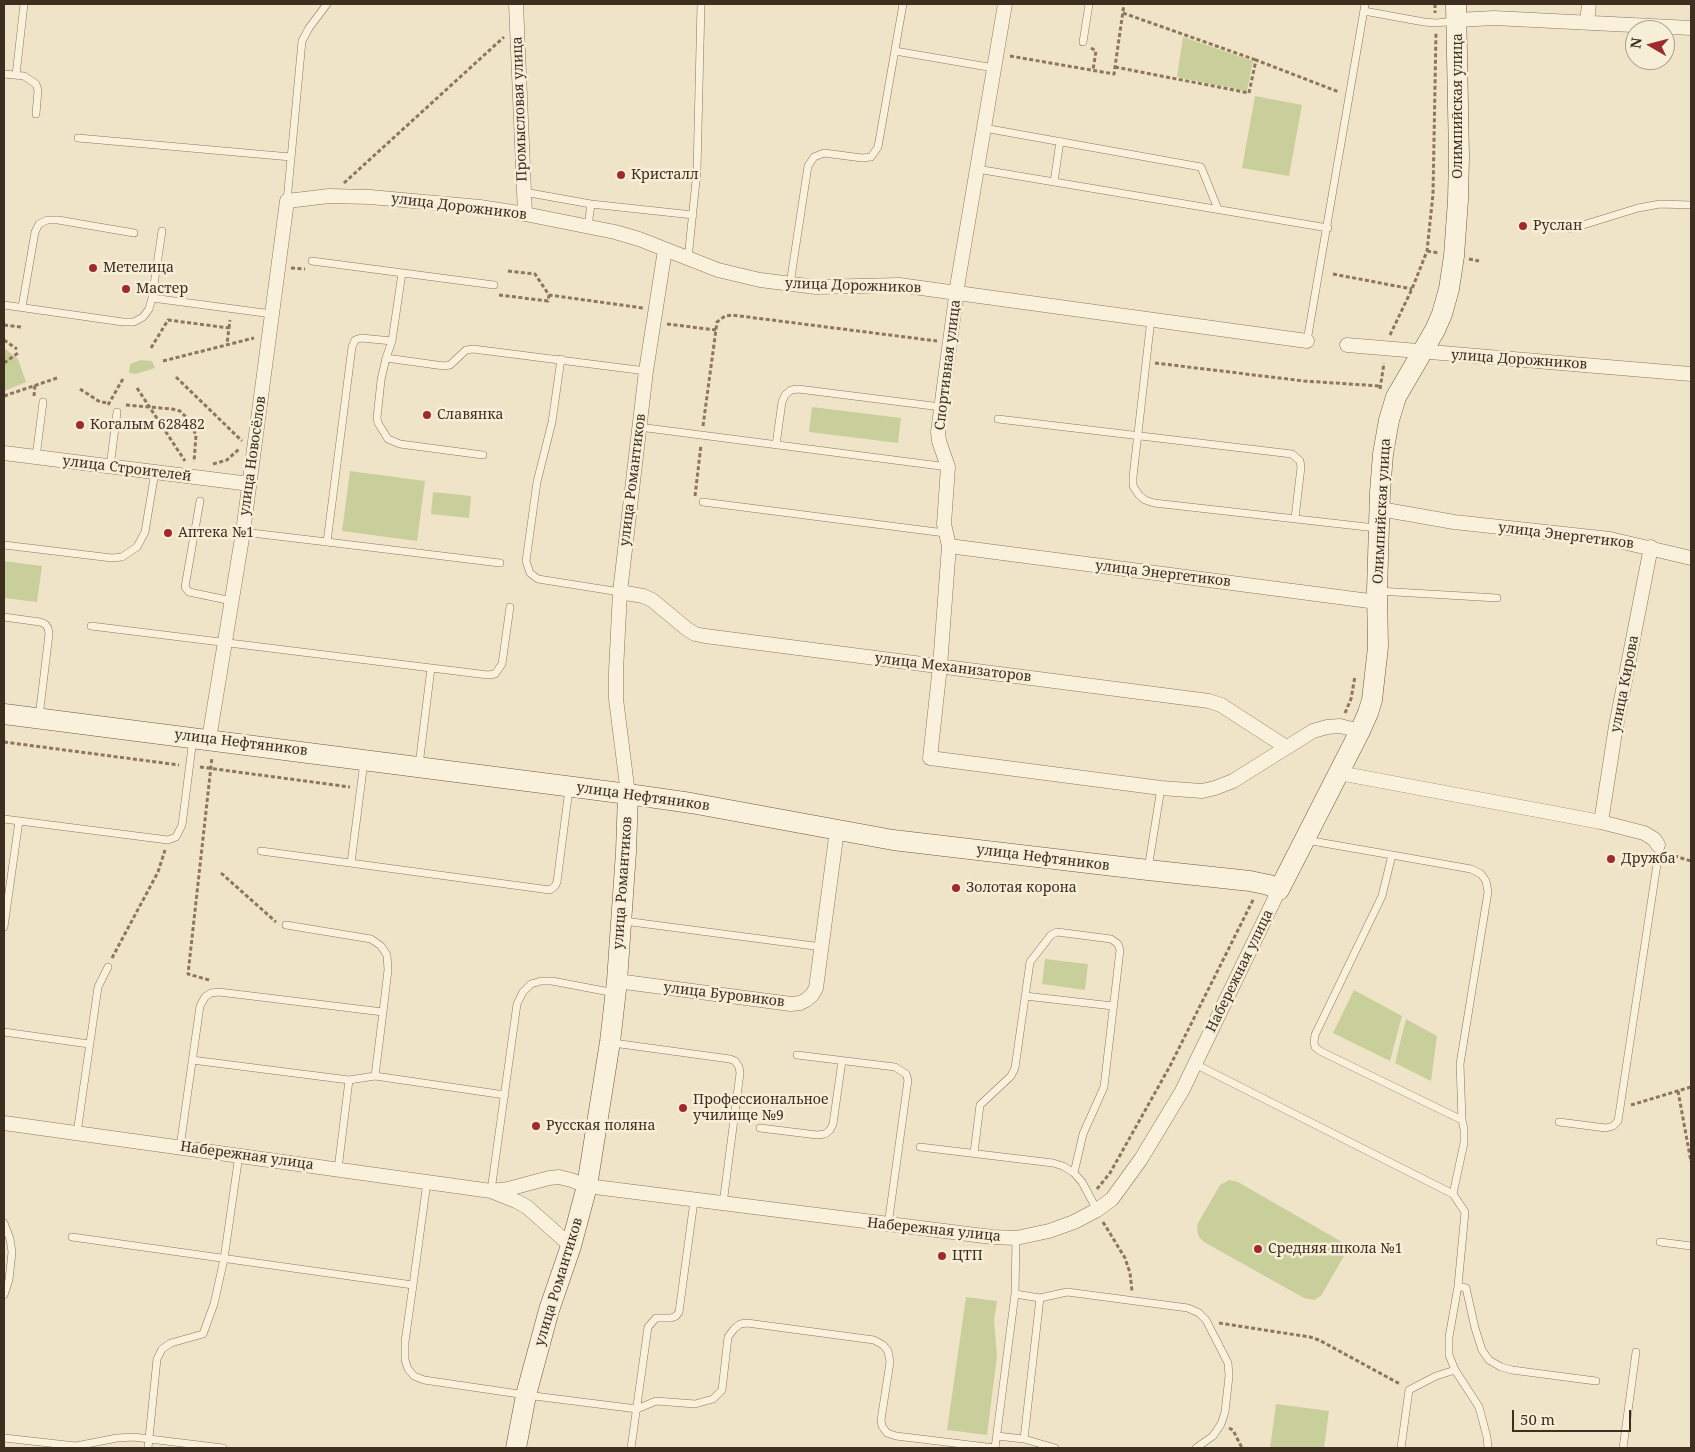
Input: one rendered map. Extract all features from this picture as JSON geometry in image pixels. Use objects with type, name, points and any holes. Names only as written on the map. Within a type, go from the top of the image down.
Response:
[{"type":"street","name":"Промысловая улица","points":[[516,4],[525,214]]},
{"type":"street","name":"Спортивная улица","points":[[1005,4],[976,169],[941,407],[939,441],[948,467],[944,513],[945,533],[949,546],[940,666],[930,758],[1161,788]]},
{"type":"street","points":[[1587,22],[1589,4]]},
{"type":"street","points":[[1457,12],[1485,18],[1691,29]]},
{"type":"street","name":"Олимпийская улица","points":[[1270,886],[1305,840],[1368,713],[1376,673],[1383,454],[1389,420],[1396,397],[1435,330],[1442,314],[1449,289],[1454,256],[1458,200],[1457,12]]},
{"type":"street","name":"улица Дорожников","points":[[287,201],[329,196],[404,199],[480,207],[588,226],[639,239],[688,259],[740,276],[790,285],[816,287],[899,285],[1308,341]]},
{"type":"street","name":"улица Новосёлов","points":[[205,743],[225,642],[243,532],[287,201]]},
{"type":"street","name":"улица Романтиков","points":[[516,1448],[526,1395],[549,1310],[572,1246],[587,1186],[610,1042],[621,921],[628,794],[616,699],[620,592],[646,371],[665,250]]},
{"type":"street","name":"улица Дорожников","points":[[1347,345],[1422,353],[1691,374]]},
{"type":"street","name":"улица Строителей","points":[[4,453],[250,484]]},
{"type":"street","name":"улица Энергетиков","points":[[1380,518],[1454,522],[1586,535],[1650,547],[1691,558]]},
{"type":"street","name":"улица Энергетиков","points":[[949,546],[1377,597]]},
{"type":"street","name":"улица Кирова","points":[[1601,822],[1616,726],[1650,547]]},
{"type":"street","name":"улица Механизаторов","points":[[620,592],[644,596],[652,600],[687,629],[695,634],[705,636],[1209,701],[1221,705],[1286,747]]},
{"type":"street","name":"улица Нефтяников","points":[[4,714],[205,743],[364,759],[628,794],[691,803],[902,841],[1270,886]]},
{"type":"street","points":[[1161,788],[1202,791],[1215,788],[1233,781],[1314,731],[1340,726],[1360,731]]},
{"type":"street","points":[[1339,773],[1601,822],[1644,832],[1654,838],[1659,848]]},
{"type":"street","name":"улица Буровиков","points":[[616,987],[791,1004],[800,1003],[812,996],[816,988],[837,830]]},
{"type":"street","name":"Набережная улица","points":[[491,1191],[559,1177],[587,1186],[992,1238],[1016,1238],[1049,1231],[1074,1222],[1094,1204],[1112,1198],[1136,1166],[1182,1091],[1270,886]]},
{"type":"street","name":"Набережная улица","points":[[4,1123],[491,1191],[526,1207],[572,1246]]},
{"type":"lane","points":[[16,75],[24,4]]},
{"type":"lane","points":[[287,201],[302,41],[326,4]]},
{"type":"lane","points":[[688,259],[697,171],[701,4]]},
{"type":"lane","points":[[790,285],[808,166],[814,157],[824,152],[862,158],[871,157],[878,148],[903,4]]},
{"type":"lane","points":[[1083,42],[1089,4]]},
{"type":"lane","points":[[1308,341],[1365,8],[1436,23],[1457,12]]},
{"type":"lane","points":[[895,52],[994,68]]},
{"type":"lane","points":[[4,74],[31,79],[36,84],[38,90],[36,114]]},
{"type":"lane","points":[[984,128],[1201,167],[1218,209]]},
{"type":"lane","points":[[78,138],[291,158]]},
{"type":"lane","points":[[1054,182],[1060,141]]},
{"type":"lane","points":[[976,169],[1328,228]]},
{"type":"lane","points":[[524,192],[590,204],[693,215]]},
{"type":"lane","points":[[588,226],[590,204]]},
{"type":"lane","points":[[1570,229],[1638,208],[1660,204],[1691,205]]},
{"type":"lane","points":[[22,307],[35,232],[40,224],[47,220],[58,220],[134,233]]},
{"type":"lane","points":[[4,304],[123,322],[134,322],[143,317],[149,309],[162,231]]},
{"type":"lane","points":[[312,261],[494,285]]},
{"type":"lane","points":[[402,273],[392,341],[381,380],[378,423],[388,438],[400,444],[483,455]]},
{"type":"lane","points":[[152,298],[272,314]]},
{"type":"lane","points":[[1152,320],[1133,477],[1133,486],[1138,495],[1144,500],[1295,518],[1380,518]]},
{"type":"lane","points":[[327,542],[352,347],[355,340],[361,338],[392,341]]},
{"type":"lane","points":[[386,358],[444,366],[450,365],[466,350],[473,349],[646,371]]},
{"type":"lane","points":[[561,359],[552,422],[537,482],[526,561],[530,573],[538,579],[620,592]]},
{"type":"lane","points":[[776,445],[782,402],[785,395],[791,390],[798,389],[941,407]]},
{"type":"lane","points":[[36,457],[43,402]]},
{"type":"lane","points":[[110,467],[117,408]]},
{"type":"lane","points":[[998,419],[1292,454],[1300,461],[1301,467],[1295,518]]},
{"type":"lane","points":[[639,427],[948,467]]},
{"type":"lane","points":[[4,545],[112,558],[122,557],[136,547],[145,532],[155,472]]},
{"type":"lane","points":[[200,501],[184,587],[189,592],[232,601]]},
{"type":"lane","points":[[703,502],[945,533]]},
{"type":"lane","points":[[243,532],[500,563]]},
{"type":"lane","points":[[1377,597],[1497,598]]},
{"type":"lane","points":[[91,626],[488,675],[495,674],[502,664],[510,607]]},
{"type":"lane","points":[[4,617],[40,622],[48,628],[50,634],[38,718]]},
{"type":"lane","points":[[419,766],[431,668]]},
{"type":"lane","points":[[4,819],[168,840],[176,838],[182,825],[205,743]]},
{"type":"lane","points":[[351,863],[364,759]]},
{"type":"lane","points":[[261,851],[550,890],[557,882],[569,786]]},
{"type":"lane","points":[[1148,870],[1161,788]]},
{"type":"lane","points":[[4,927],[19,821]]},
{"type":"lane","points":[[1305,840],[1471,869],[1481,874],[1486,881],[1488,892],[1460,1064],[1464,1143],[1453,1194]]},
{"type":"lane","points":[[1559,1122],[1606,1128],[1613,1126],[1618,1121],[1659,848]]},
{"type":"lane","points":[[1392,855],[1382,896],[1315,1035],[1315,1046],[1320,1051],[1462,1120]]},
{"type":"lane","points":[[621,921],[822,947]]},
{"type":"lane","points":[[286,925],[371,939],[381,946],[387,955],[388,970],[375,1076]]},
{"type":"lane","points":[[974,1153],[980,1105],[1011,1076],[1016,1068],[1030,962],[1051,935],[1057,932],[1111,939],[1118,944],[1120,950],[1104,1087],[1083,1134],[1074,1173]]},
{"type":"lane","points":[[77,1133],[98,988],[108,967]]},
{"type":"lane","points":[[491,1191],[518,1004],[523,992],[531,984],[552,980],[616,987]]},
{"type":"lane","points":[[180,1147],[200,1006],[205,997],[211,993],[219,992],[383,1012]]},
{"type":"lane","points":[[1025,996],[1113,1006]]},
{"type":"lane","points":[[4,1032],[89,1044]]},
{"type":"lane","points":[[610,1042],[735,1061],[740,1073],[723,1204]]},
{"type":"lane","points":[[797,1055],[895,1067],[906,1074],[908,1080],[888,1225]]},
{"type":"lane","points":[[192,1060],[349,1080],[375,1076],[505,1095]]},
{"type":"lane","points":[[760,1128],[817,1135],[825,1134],[830,1130],[833,1124],[842,1061]]},
{"type":"lane","points":[[1195,1064],[1453,1194],[1465,1212],[1458,1286],[1449,1337],[1449,1355],[1455,1370],[1479,1407],[1488,1448]]},
{"type":"lane","points":[[338,1169],[349,1080]]},
{"type":"lane","points":[[920,1147],[1053,1163],[1063,1166],[1074,1173],[1094,1204]]},
{"type":"lane","points":[[148,1448],[156,1359],[162,1349],[171,1343],[203,1334],[214,1304],[224,1259],[238,1155]]},
{"type":"lane","points":[[427,1182],[405,1342],[405,1360],[408,1369],[414,1376],[424,1380],[526,1395],[637,1408],[656,1401],[695,1404],[713,1399],[722,1390],[728,1337],[740,1324],[747,1323],[874,1340],[883,1345],[888,1351],[890,1362],[881,1420],[882,1426],[887,1432],[896,1436],[995,1448],[1015,1294],[1016,1238]]},
{"type":"lane","points":[[631,1448],[648,1326],[656,1318],[671,1318],[679,1312],[694,1201]]},
{"type":"lane","points":[[4,1223],[10,1239],[12,1252],[4,1295]]},
{"type":"lane","points":[[72,1237],[412,1285]]},
{"type":"lane","points":[[1660,1242],[1691,1246]]},
{"type":"lane","points":[[1458,1286],[1466,1288],[1474,1328],[1488,1360],[1512,1370],[1596,1381]]},
{"type":"lane","points":[[1015,1294],[1040,1298],[1067,1292],[1188,1308],[1199,1313],[1206,1320],[1228,1363],[1229,1376],[1222,1424],[1213,1436],[1196,1448]]},
{"type":"lane","points":[[1024,1439],[1040,1298]]},
{"type":"lane","points":[[1623,1448],[1636,1352]]},
{"type":"lane","points":[[1401,1448],[1409,1390],[1436,1376],[1455,1370]]},
{"type":"lane","points":[[997,1436],[1024,1439],[1055,1448]]},
{"type":"lane","points":[[4,1438],[76,1446],[117,1438],[148,1438],[223,1448]]},
{"type":"path","points":[[997,54],[1114,74],[1124,4]]},
{"type":"path","points":[[1379,394],[1389,337],[1412,289],[1427,251],[1431,220],[1437,45],[1435,4]]},
{"type":"path","points":[[1123,13],[1256,60],[1349,96]]},
{"type":"path","points":[[329,196],[517,26]]},
{"type":"path","points":[[1083,42],[1096,51],[1093,70]]},
{"type":"path","points":[[1115,67],[1249,93],[1256,60]]},
{"type":"path","points":[[508,271],[535,274],[549,295],[716,330]]},
{"type":"path","points":[[1332,274],[1412,289]]},
{"type":"path","points":[[703,502],[695,497],[694,493],[717,322],[721,318],[732,315],[950,342]]},
{"type":"path","points":[[227,344],[231,319],[239,320]]},
{"type":"path","points":[[150,348],[168,320],[229,328]]},
{"type":"path","points":[[4,325],[21,328]]},
{"type":"path","points":[[163,360],[260,337]]},
{"type":"path","points":[[4,363],[18,351],[5,342]]},
{"type":"path","points":[[1147,362],[1304,381],[1380,386]]},
{"type":"path","points":[[176,377],[243,442]]},
{"type":"path","points":[[4,396],[56,378]]},
{"type":"path","points":[[137,388],[185,461]]},
{"type":"path","points":[[80,389],[100,402],[117,408]]},
{"type":"path","points":[[125,405],[176,409],[183,414],[196,435],[194,462]]},
{"type":"path","points":[[1340,726],[1351,700],[1356,674]]},
{"type":"path","points":[[205,743],[188,974],[209,980]]},
{"type":"path","points":[[108,967],[158,872],[168,840]]},
{"type":"path","points":[[1659,848],[1691,861]]},
{"type":"path","points":[[221,873],[276,922],[286,925]]},
{"type":"path","points":[[1131,1299],[1130,1273],[1125,1258],[1094,1204],[1270,886]]},
{"type":"path","points":[[1621,1108],[1691,1087]]},
{"type":"path","points":[[1678,1091],[1691,1162]]},
{"type":"path","points":[[1206,1320],[1319,1340],[1409,1390]]},
{"type":"path","points":[[1222,1424],[1233,1430],[1242,1448]]},
{"type":"green space","points":[[1183,37],[1253,61],[1247,91],[1177,77]]},
{"type":"green space","points":[[1255,96],[1302,105],[1289,176],[1242,168]]},
{"type":"green space","points":[[4,348],[18,359],[26,382],[4,391]]},
{"type":"green space","points":[[141,360],[152,361],[155,368],[136,374],[129,373],[130,364]]},
{"type":"green space","points":[[812,407],[901,418],[898,443],[809,432]]},
{"type":"green space","points":[[350,471],[425,481],[417,541],[342,531]]},
{"type":"green space","points":[[433,492],[471,496],[469,518],[431,514]]},
{"type":"green space","points":[[4,561],[42,566],[37,602],[4,598]]},
{"type":"green space","points":[[1045,959],[1088,964],[1085,990],[1042,984]]},
{"type":"green space","points":[[1354,990],[1402,1016],[1390,1061],[1333,1033]]},
{"type":"green space","points":[[1406,1019],[1437,1036],[1431,1081],[1395,1063]]},
{"type":"green space","points":[[1229,1180],[1238,1182],[1342,1242],[1345,1250],[1344,1256],[1321,1296],[1314,1300],[1304,1298],[1204,1242],[1199,1237],[1198,1223],[1220,1185]]},
{"type":"green space","points":[[966,1297],[997,1301],[994,1320],[997,1356],[987,1435],[947,1430]]},
{"type":"green space","points":[[1276,1404],[1329,1411],[1324,1448],[1270,1448]]},
{"type":"place","name":"Кристалл","points":[[621,175]]},
{"type":"place","name":"Руслан","points":[[1523,226]]},
{"type":"place","name":"Метелица","points":[[93,268]]},
{"type":"place","name":"Мастер","points":[[126,289]]},
{"type":"place","name":"Славянка","points":[[427,415]]},
{"type":"place","name":"Когалым 628482","points":[[80,425]]},
{"type":"place","name":"Аптека №1","points":[[168,533]]},
{"type":"place","name":"Дружба","points":[[1611,859]]},
{"type":"place","name":"Золотая корона","points":[[956,888]]},
{"type":"place","name":"Профессиональное училище №9","points":[[683,1108]]},
{"type":"place","name":"Русская поляна","points":[[536,1126]]},
{"type":"place","name":"Средняя школа №1","points":[[1258,1249]]},
{"type":"place","name":"ЦТП","points":[[942,1256]]}]
